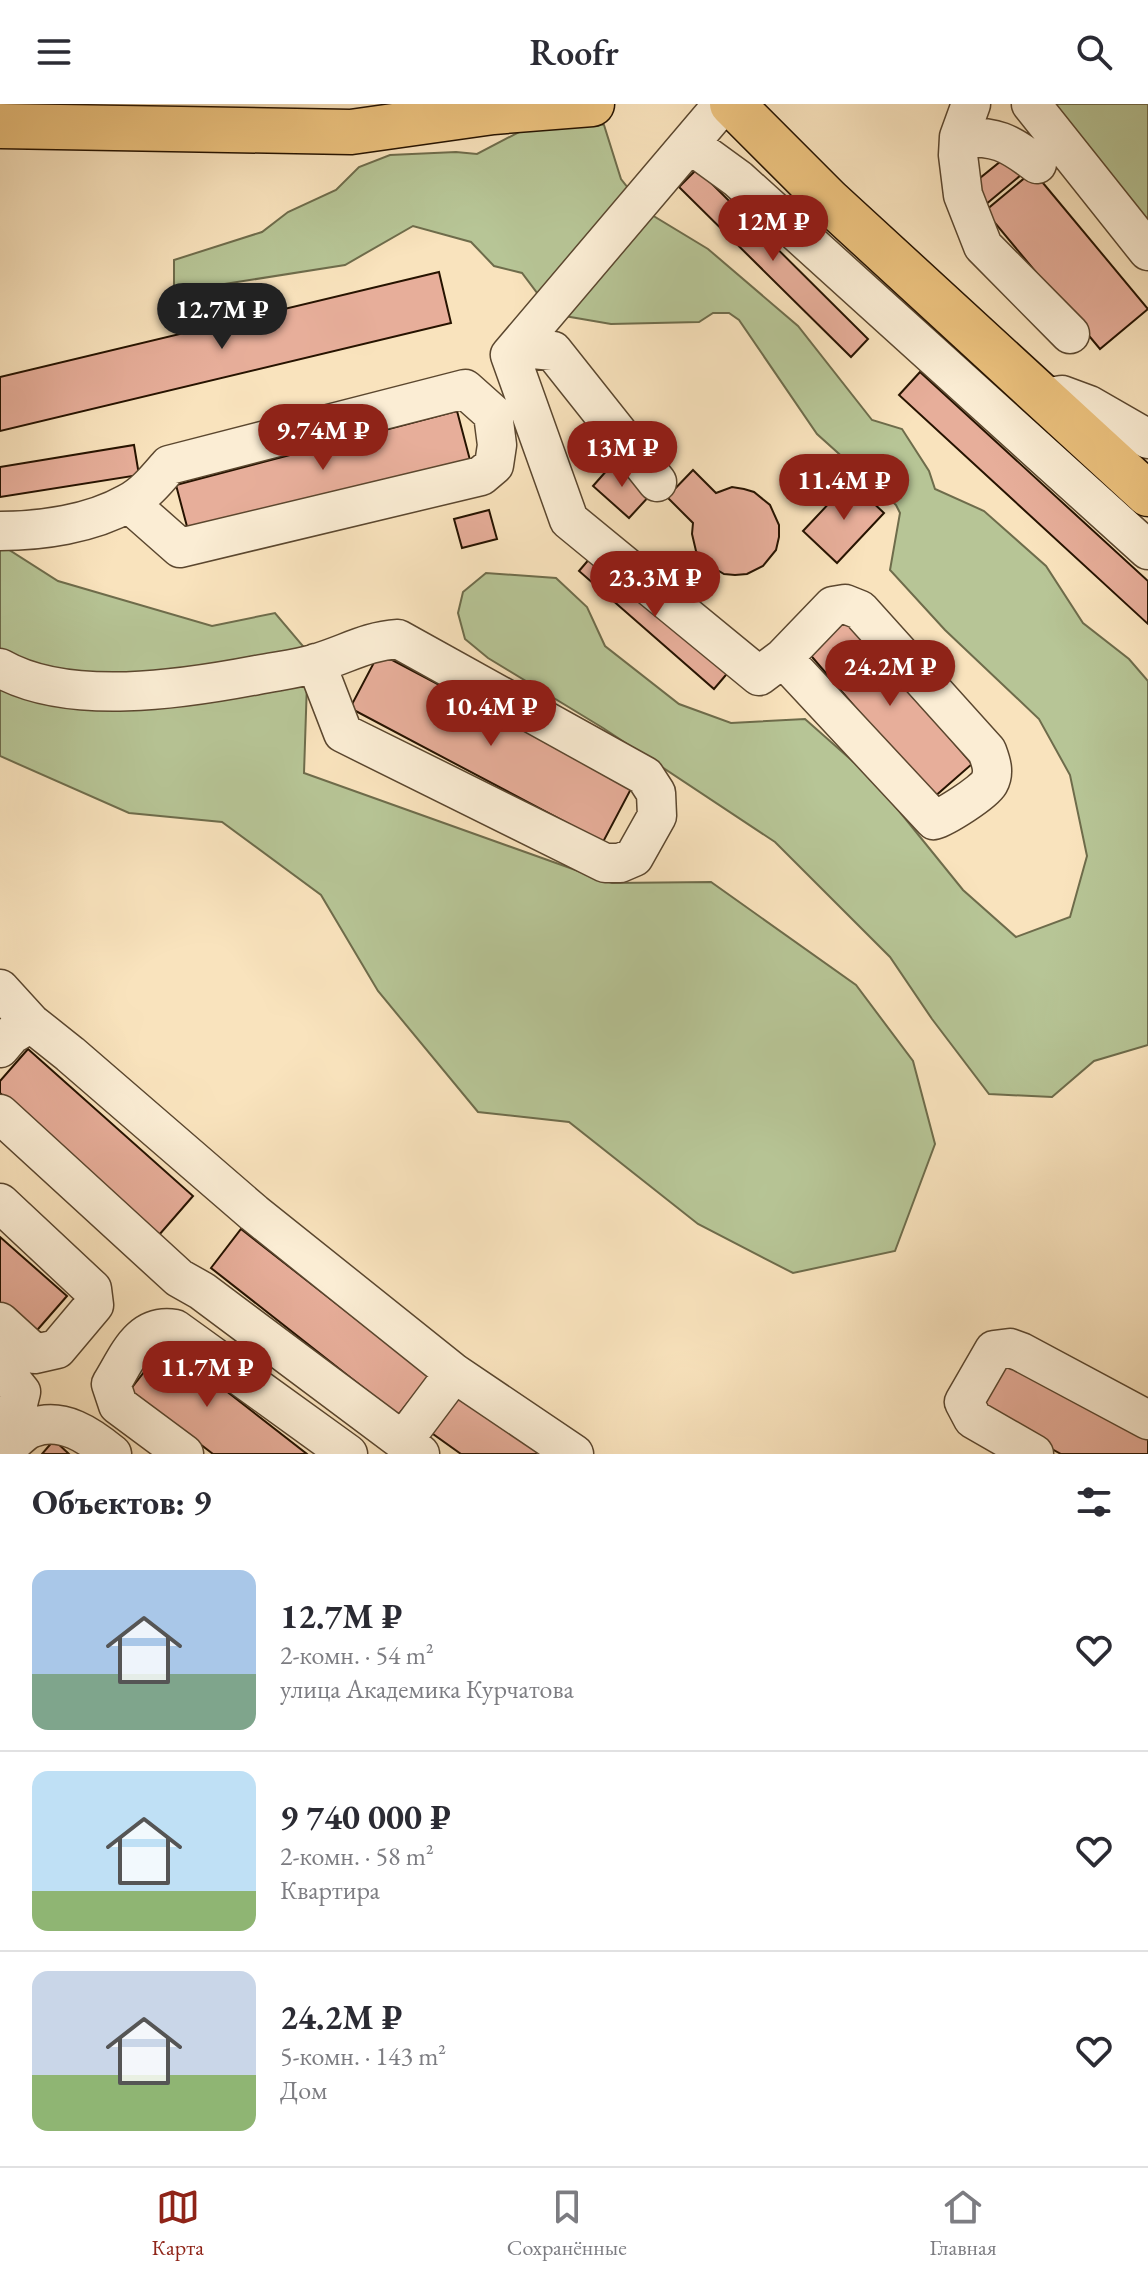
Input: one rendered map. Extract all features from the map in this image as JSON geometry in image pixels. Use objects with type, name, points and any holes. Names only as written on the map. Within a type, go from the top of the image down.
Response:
[{"type":"main road","points":[[0,126],[351,132],[488,108],[592,104]]},
{"type":"main road","points":[[732,104],[829,201],[1148,494]]},
{"type":"lane","points":[[510,355],[723,104]]},
{"type":"lane","points":[[1031,104],[1148,251]]},
{"type":"lane","points":[[965,120],[987,136],[1010,144],[1037,164]]},
{"type":"lane","points":[[965,120],[963,195],[983,246],[1070,334]]},
{"type":"lane","points":[[690,144],[738,179],[1148,550]]},
{"type":"lane","points":[[510,355],[533,349],[553,351],[657,482]]},
{"type":"lane","points":[[510,355],[569,520],[759,676],[783,658],[833,606],[845,604],[860,610],[987,751],[993,767],[989,785],[934,820],[783,658]]},
{"type":"lane","points":[[0,531],[44,529],[93,517],[129,503],[156,481],[169,465],[465,389],[493,414],[497,445],[494,465],[481,476],[180,548],[129,503]]},
{"type":"lane","points":[[1044,398],[1062,395],[1089,405],[1148,439]]},
{"type":"lane","points":[[0,668],[18,679],[78,690],[137,692],[224,681],[316,663],[376,640],[398,639],[645,776],[656,793],[657,816],[634,857],[620,863],[605,863],[343,733],[316,663]]},
{"type":"lane","points":[[0,989],[31,1023],[254,1213],[454,1373],[574,1454]]},
{"type":"lane","points":[[0,1048],[11,1035],[31,1023]]},
{"type":"lane","points":[[0,1114],[179,1278],[202,1291],[412,1448],[454,1373]]},
{"type":"lane","points":[[0,1203],[92,1289],[94,1305],[57,1349],[35,1354],[0,1322]]},
{"type":"lane","points":[[184,1454],[118,1405],[111,1384],[143,1335],[160,1327],[175,1329],[348,1454]]},
{"type":"lane","points":[[1034,1454],[973,1419],[964,1402],[994,1350],[1010,1348],[1021,1352],[1148,1420]]},
{"type":"lane","points":[[0,1366],[21,1392],[4,1451]]},
{"type":"lane","points":[[4,1451],[31,1428],[56,1425],[86,1433],[112,1454]]},
{"type":"green space","points":[[1051,104],[1148,104],[1148,238]]},
{"type":"green space","points":[[572,114],[604,125],[621,179],[647,212],[708,249],[798,326],[872,420],[902,429],[929,471],[935,489],[984,511],[1046,566],[1083,623],[1129,659],[1148,681],[1148,1045],[1094,1061],[1052,1097],[989,1094],[890,957],[775,842],[603,728],[488,658],[465,639],[458,613],[463,592],[486,573],[556,578],[587,607],[605,646],[679,704],[731,723],[805,719],[874,780],[963,890],[1016,937],[1070,917],[1087,856],[1070,775],[1039,719],[945,630],[890,570],[900,513],[896,505],[817,434],[739,320],[729,313],[713,313],[699,322],[611,324],[553,314],[522,273],[494,266],[471,242],[413,226],[345,265],[174,292],[174,260],[262,232],[288,212],[336,190],[359,167],[390,155],[477,154],[540,121]]},
{"type":"green space","points":[[0,544],[58,581],[212,626],[275,613],[308,652],[304,773],[612,883],[711,882],[856,985],[913,1061],[935,1144],[895,1251],[793,1273],[698,1224],[569,1122],[478,1112],[378,991],[321,895],[222,822],[129,813],[0,756]]},
{"type":"building","points":[[1006,157],[1021,175],[979,210],[964,191]]},
{"type":"building","points":[[697,169],[868,339],[851,357],[679,187]]},
{"type":"building","points":[[1033,171],[1148,309],[1100,349],[985,211]]},
{"type":"building","points":[[439,272],[451,323],[0,431],[0,377]]},
{"type":"building","points":[[920,372],[1148,581],[1148,624],[899,395]]},
{"type":"building","points":[[457,411],[470,460],[189,534],[176,485]]},
{"type":"building","points":[[134,445],[139,475],[0,497],[0,467]]},
{"type":"building","points":[[616,460],[652,493],[629,518],[593,486]]},
{"type":"building","points":[[693,470],[716,493],[732,487],[744,489],[754,492],[770,505],[779,525],[779,537],[776,550],[763,566],[747,574],[735,575],[724,574],[704,562],[696,551],[693,523],[667,497]]},
{"type":"building","points":[[850,481],[884,513],[837,563],[803,531]]},
{"type":"building","points":[[489,510],[497,539],[462,548],[454,519]]},
{"type":"building","points":[[597,550],[731,669],[714,689],[579,571]]},
{"type":"building","points":[[846,617],[972,764],[933,798],[807,651]]},
{"type":"building","points":[[379,653],[632,787],[603,842],[350,708]]},
{"type":"building","points":[[28,1049],[193,1196],[159,1235],[0,1093],[0,1081]]},
{"type":"building","points":[[241,1229],[429,1376],[398,1415],[211,1268]]},
{"type":"building","points":[[0,1237],[67,1296],[32,1336],[0,1307]]},
{"type":"building","points":[[166,1344],[307,1454],[213,1454],[130,1390]]},
{"type":"building","points":[[1006,1358],[1148,1437],[1148,1454],[1061,1454],[978,1408]]},
{"type":"building","points":[[454,1389],[545,1454],[461,1454],[426,1429]]},
{"type":"building","points":[[54,1440],[69,1454],[42,1454]]}]
